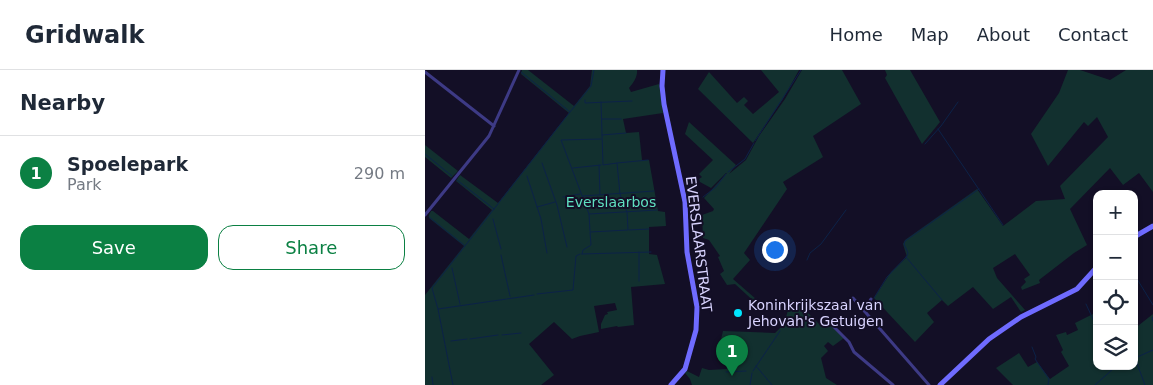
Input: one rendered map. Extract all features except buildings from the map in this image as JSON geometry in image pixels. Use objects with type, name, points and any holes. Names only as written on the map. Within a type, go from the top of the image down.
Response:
[{"type":"street","points":[[425,215],[489,136],[519,70]]},
{"type":"street","name":"EVERSLAARSTRAAT","points":[[663,70],[664,104],[685,202],[687,252],[697,307],[696,330],[685,369],[671,385]]},
{"type":"street","points":[[425,72],[494,126]]},
{"type":"street","points":[[1136,235],[1153,226]]},
{"type":"street","points":[[940,385],[989,339],[1021,317],[1077,289],[1093,271]]},
{"type":"street","points":[[853,298],[929,385]]},
{"type":"street","points":[[864,311],[871,299]]},
{"type":"street","points":[[833,326],[849,342],[854,352],[893,385]]},
{"type":"green space","name":"Everslaarbos","points":[[522,70],[528,70],[574,106],[590,86],[592,70],[637,70],[635,80],[629,88],[631,92],[659,84],[663,113],[623,119],[626,133],[639,132],[642,160],[649,160],[658,211],[665,212],[666,226],[649,227],[649,254],[657,255],[665,284],[631,287],[634,325],[601,329],[601,324],[605,315],[608,314],[607,312],[617,310],[615,303],[594,306],[599,332],[572,339],[554,322],[529,344],[554,375],[541,385],[425,385],[425,295],[464,246],[429,218],[431,211],[469,239],[492,210],[456,181],[460,175],[498,203],[569,113],[521,74]]},
{"type":"green space","points":[[761,70],[799,70],[783,99],[753,143],[698,89],[709,72],[737,103],[744,97],[748,101],[744,105],[753,114],[779,92]]},
{"type":"green space","points":[[802,70],[842,70],[861,104],[813,136],[823,157],[783,182],[787,189],[744,253],[750,260],[733,279],[764,306],[758,305],[735,284],[727,285],[720,274],[724,271],[718,257],[720,256],[709,240],[703,238],[702,215],[714,209],[704,198],[727,173],[711,188],[700,182],[699,179],[702,177],[699,174],[713,160],[685,134],[689,122],[736,165],[729,174],[746,160],[759,136],[785,99]]},
{"type":"green space","points":[[885,70],[910,70],[940,122],[922,144],[885,78],[887,75]]},
{"type":"green space","points":[[1068,70],[1080,70],[1110,80],[1126,70],[1153,70],[1153,192],[1139,173],[1123,185],[1110,168],[1070,209],[1087,245],[1039,280],[1040,283],[1022,290],[1021,287],[1026,282],[1024,279],[1030,275],[1015,254],[993,268],[997,278],[1025,310],[1021,312],[1011,297],[993,309],[973,287],[948,306],[942,300],[927,313],[934,322],[915,342],[874,298],[891,272],[907,257],[903,244],[905,240],[977,189],[1003,226],[1036,201],[1065,199],[1060,186],[1108,137],[1097,117],[1088,126],[1084,122],[1048,166],[1031,134],[1059,93]]},
{"type":"green space","points":[[425,145],[458,171],[451,178],[425,157]]},
{"type":"green space","points":[[791,300],[795,300],[818,323],[825,328],[830,325],[844,338],[833,346],[828,342],[824,346],[828,351],[821,358],[826,378],[837,385],[692,385],[685,373],[687,371],[699,377],[702,368],[709,370],[727,369],[728,366],[717,356],[723,331],[775,333],[784,324]]},
{"type":"green space","points":[[1093,314],[1093,370],[1138,370],[1138,326],[1153,314],[1153,385],[1013,385],[996,368],[1019,353],[1028,367],[1037,362],[1050,379],[1069,366],[1061,352],[1063,350],[1056,335],[1066,332],[1067,335],[1078,330],[1075,323]]},
{"type":"waterway","points":[[570,112],[591,86],[594,70]]},
{"type":"waterway","points":[[755,141],[801,70]]},
{"type":"waterway","points":[[438,309],[432,288],[570,112],[521,72]]},
{"type":"waterway","points":[[585,100],[585,103],[632,101]]},
{"type":"waterway","points":[[582,254],[583,250],[591,245],[590,232],[628,230],[627,212],[620,194],[617,163],[603,165],[601,102]]},
{"type":"waterway","points":[[925,144],[958,102]]},
{"type":"waterway","points":[[602,119],[621,119]]},
{"type":"waterway","points":[[938,129],[1003,225]]},
{"type":"waterway","points":[[602,135],[626,133]]},
{"type":"waterway","points":[[590,231],[589,214],[561,140],[601,139]]},
{"type":"waterway","points":[[728,172],[745,159],[754,143]]},
{"type":"waterway","points":[[425,154],[452,176]]},
{"type":"waterway","points":[[617,163],[648,160]]},
{"type":"waterway","points":[[542,163],[557,205],[567,247]]},
{"type":"waterway","points":[[599,165],[600,194]]},
{"type":"waterway","points":[[573,168],[601,165]]},
{"type":"waterway","points":[[703,197],[716,187],[726,174]]},
{"type":"waterway","points":[[527,176],[541,219],[547,253]]},
{"type":"waterway","points":[[457,180],[494,209]]},
{"type":"waterway","points":[[874,298],[887,277],[907,256],[905,241],[979,189]]},
{"type":"waterway","points":[[583,196],[654,191]]},
{"type":"waterway","points":[[563,197],[580,194]]},
{"type":"waterway","points":[[537,207],[555,202]]},
{"type":"waterway","points":[[589,214],[657,210]]},
{"type":"waterway","points":[[807,260],[810,253],[821,244],[846,210]]},
{"type":"waterway","points":[[429,217],[464,245]]},
{"type":"waterway","points":[[493,219],[501,249]]},
{"type":"waterway","points":[[629,230],[649,229]]},
{"type":"waterway","points":[[639,252],[639,281]]},
{"type":"waterway","points":[[582,254],[651,252]]},
{"type":"waterway","points":[[537,294],[573,290],[576,256],[580,254]]},
{"type":"waterway","points":[[501,255],[510,296]]},
{"type":"waterway","points":[[906,257],[942,300]]},
{"type":"waterway","points":[[452,268],[460,304]]},
{"type":"waterway","points":[[1138,280],[1153,305]]},
{"type":"waterway","points":[[453,385],[438,309],[534,295]]},
{"type":"waterway","points":[[1086,304],[1096,325]]},
{"type":"waterway","points":[[1153,317],[1153,321]]},
{"type":"waterway","points":[[753,371],[780,331]]},
{"type":"waterway","points":[[502,335],[521,333]]},
{"type":"waterway","points":[[470,339],[498,335]]},
{"type":"waterway","points":[[451,341],[467,339]]},
{"type":"waterway","points":[[1032,347],[1035,359],[1049,379],[1048,385]]},
{"type":"waterway","points":[[1138,357],[1153,350]]},
{"type":"waterway","points":[[756,366],[772,385]]},
{"type":"waterway","points":[[1138,366],[1145,385]]},
{"type":"waterway","points":[[1095,385],[1112,370]]},
{"type":"waterway","points":[[726,372],[746,371]]},
{"type":"waterway","points":[[750,385],[752,373]]},
{"type":"waterway","points":[[432,377],[433,385]]},
{"type":"place","name":"Koninkrijkszaal van Jehovah's Getuigen","points":[[738,313]]},
{"type":"place","name":"Spoelepark","points":[[732,376]]}]
